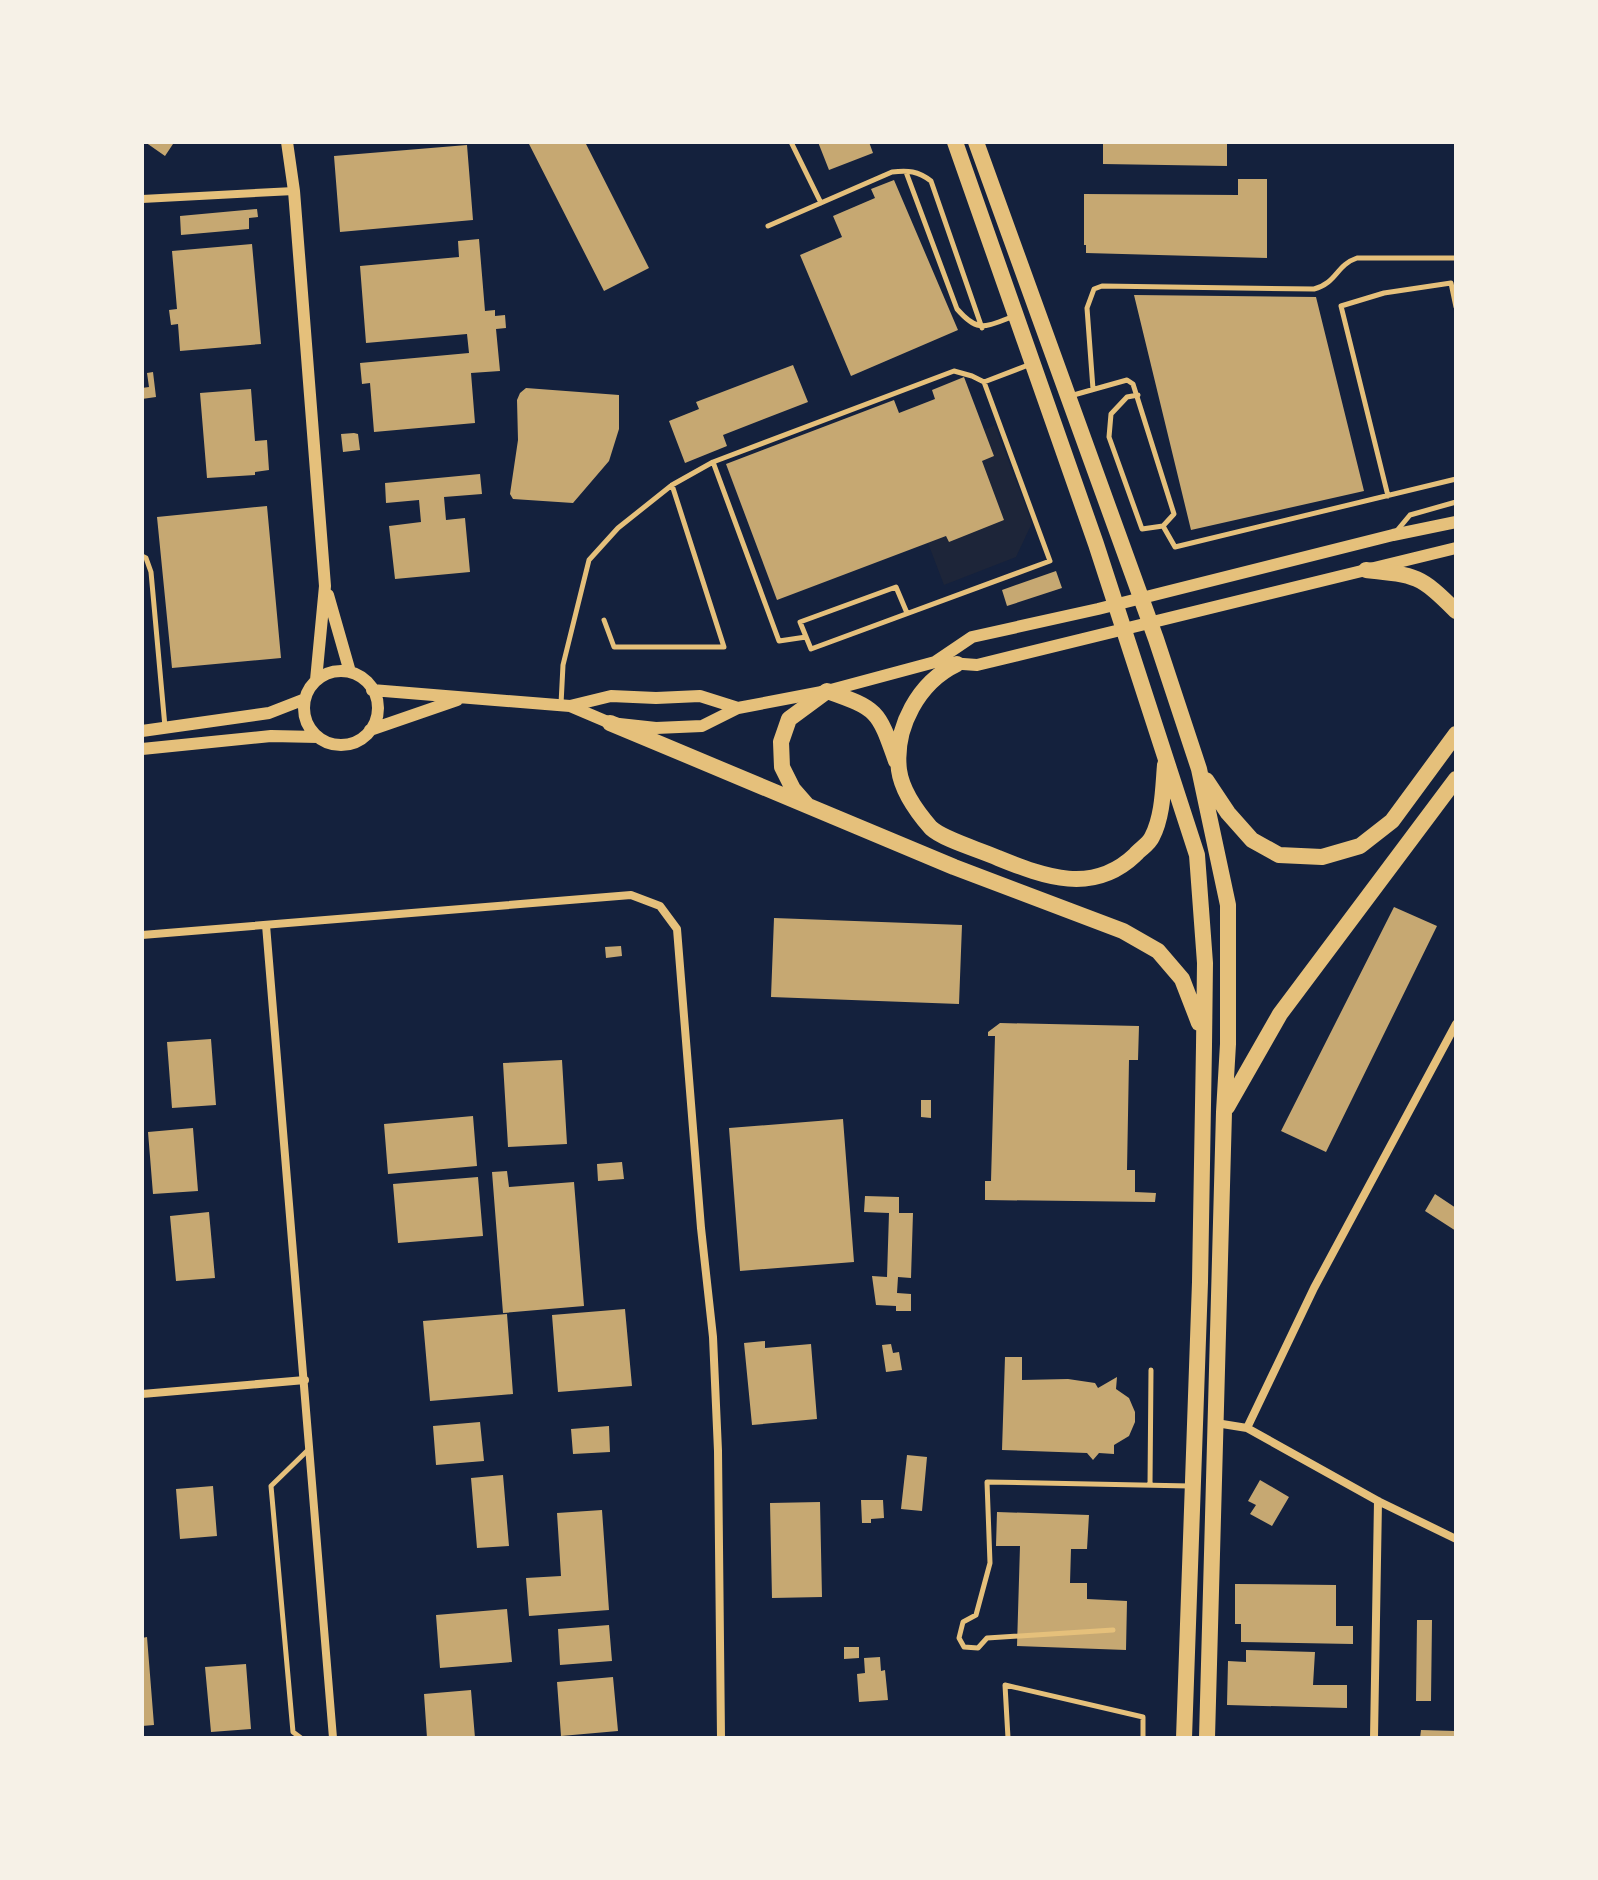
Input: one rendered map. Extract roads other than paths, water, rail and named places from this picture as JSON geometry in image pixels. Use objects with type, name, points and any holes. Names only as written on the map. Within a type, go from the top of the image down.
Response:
[{"type":"main road","points":[[955,142],[1096,544],[1197,855],[1205,963],[1204,1046],[1200,1282],[1184,1738]]},
{"type":"main road","points":[[976,142],[1156,639],[1199,769],[1228,905],[1228,1044],[1207,1738]]},
{"type":"main road","points":[[1366,570],[1411,575],[1432,587],[1456,611]]},
{"type":"main road","points":[[899,770],[901,732],[916,699],[944,670],[957,664]]},
{"type":"main road","points":[[809,807],[793,789],[782,767],[781,742],[789,719],[827,691],[867,705],[883,724],[911,803],[934,831],[1026,869],[1062,879],[1102,877],[1129,860],[1152,839],[1162,803],[1166,756]]},
{"type":"main road","points":[[610,723],[954,867],[1123,931],[1158,951],[1182,979],[1197,1013],[1204,1046]]},
{"type":"main road","points":[[1199,769],[1228,813],[1252,840],[1279,855],[1322,857],[1360,846],[1392,821],[1456,734]]},
{"type":"main road","points":[[1224,1112],[1280,1014],[1456,779]]},
{"type":"street","points":[[287,142],[294,191],[325,586],[316,680],[305,699],[306,720],[318,737]]},
{"type":"street","points":[[142,199],[294,191]]},
{"type":"street","points":[[566,705],[610,723],[656,728],[702,726],[738,708],[827,691],[935,662],[972,637],[1456,522]]},
{"type":"street","points":[[935,662],[977,665],[1456,548]]},
{"type":"street","points":[[325,586],[350,672]]},
{"type":"street","points":[[316,680],[332,672],[350,672],[363,679],[372,690],[377,706],[370,730]]},
{"type":"street","points":[[372,690],[566,705],[611,696],[700,696],[738,708]]},
{"type":"street","points":[[142,749],[271,736],[318,737],[331,743],[345,744],[359,740],[370,730],[462,698]]},
{"type":"street","points":[[142,731],[269,713],[305,699]]},
{"type":"street","points":[[142,935],[631,895],[660,906],[677,929],[713,1337],[718,1451],[721,1738]]},
{"type":"street","points":[[266,925],[333,1738]]},
{"type":"street","points":[[1247,1428],[1314,1288],[1456,1024]]},
{"type":"street","points":[[142,1394],[305,1380]]},
{"type":"street","points":[[1216,1423],[1247,1428],[1378,1501],[1456,1539]]},
{"type":"street","points":[[1374,1738],[1378,1501]]},
{"type":"lane","points":[[791,142],[821,203]]},
{"type":"lane","points":[[906,171],[957,309],[970,324],[982,328],[1015,316]]},
{"type":"lane","points":[[768,226],[892,172],[921,173],[931,181],[982,328]]},
{"type":"lane","points":[[1093,389],[1087,308],[1094,289],[1102,286],[1314,289],[1332,281],[1346,261],[1357,258],[1456,258]]},
{"type":"lane","points":[[1388,496],[1341,306],[1384,293],[1451,283],[1456,307]]},
{"type":"lane","points":[[984,382],[1033,364]]},
{"type":"lane","points":[[566,705],[563,665],[589,560],[618,528],[672,485],[713,462],[954,371],[984,382],[1050,561],[811,649],[800,622],[896,587],[907,613]]},
{"type":"lane","points":[[1069,396],[1127,380],[1133,384],[1138,395],[1174,514],[1163,526],[1142,529],[1109,437],[1111,414],[1127,397],[1138,395]]},
{"type":"lane","points":[[713,462],[779,641],[806,637]]},
{"type":"lane","points":[[1163,526],[1175,547],[1456,479]]},
{"type":"lane","points":[[604,620],[614,647],[724,647],[672,485]]},
{"type":"lane","points":[[1393,535],[1410,515],[1456,502]]},
{"type":"lane","points":[[142,556],[146,558],[151,572],[166,728]]},
{"type":"lane","points":[[1150,1485],[1151,1370]]},
{"type":"lane","points":[[301,1738],[293,1732],[271,1486],[310,1448]]},
{"type":"lane","points":[[1113,1630],[987,1638],[978,1648],[964,1647],[959,1638],[963,1622],[976,1615],[990,1563],[987,1482],[1191,1486]]},
{"type":"lane","points":[[1008,1738],[1005,1685],[1143,1717],[1143,1738]]}]
